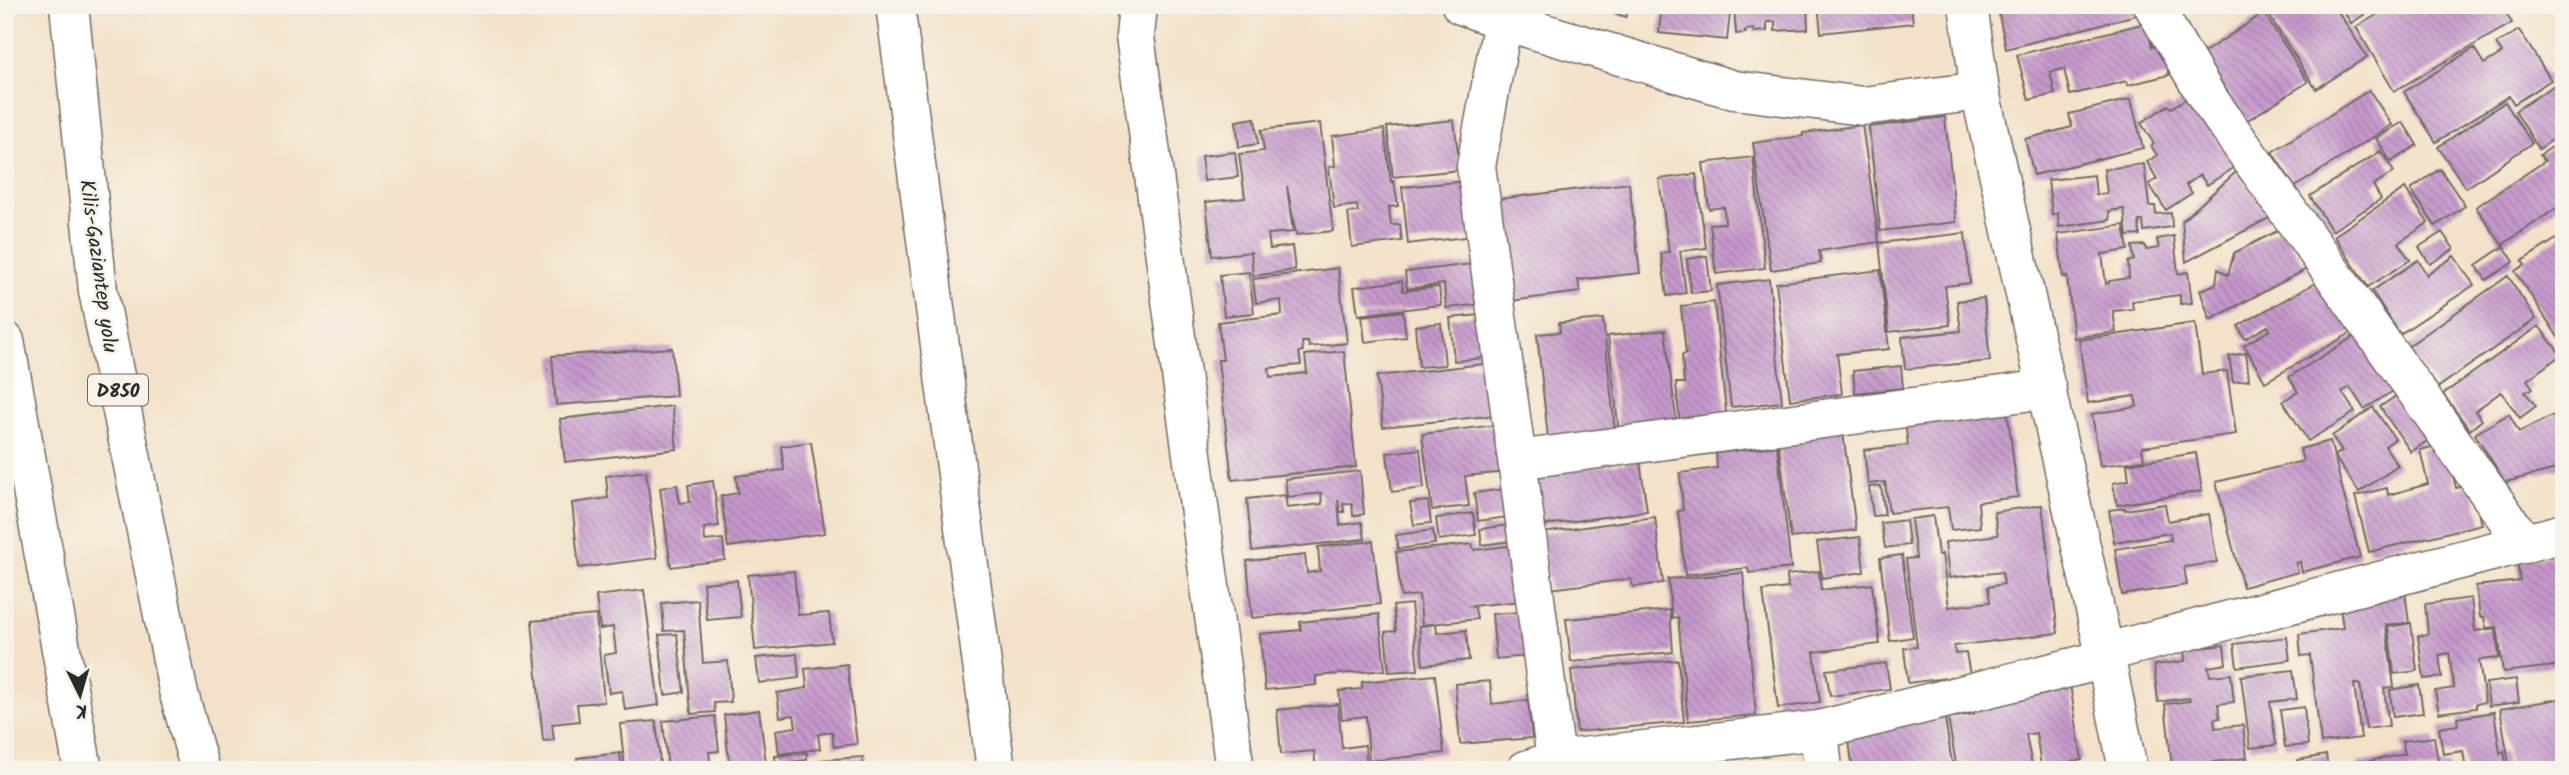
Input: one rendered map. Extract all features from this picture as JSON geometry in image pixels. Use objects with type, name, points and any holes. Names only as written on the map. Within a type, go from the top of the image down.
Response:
[{"type":"main road","name":"Kilis-Gaziantep yolu","points":[[69,5],[99,291],[178,690],[200,770]]},
{"type":"main road","points":[[895,5],[996,770]]},
{"type":"main road","points":[[1138,5],[1135,36],[1235,770]]},
{"type":"main road","points":[[1461,5],[1505,13],[1734,90],[1863,106],[1980,91]]},
{"type":"main road","points":[[1968,5],[1980,91],[2105,656],[2127,770]]},
{"type":"main road","points":[[2153,5],[2207,97],[2525,544]]},
{"type":"main road","points":[[1505,13],[1476,166],[1517,460],[1541,765],[1819,730],[2564,533]]},
{"type":"main road","points":[[5,341],[83,770]]},
{"type":"main road","points":[[1517,460],[2047,389]]},
{"type":"main road","points":[[1819,730],[1823,770]]},
{"type":"building","points":[[1591,5],[1630,5],[1626,17]]},
{"type":"building","points":[[1662,5],[1731,5],[1727,40],[1659,33]]},
{"type":"building","points":[[1734,5],[1807,5],[1808,29],[1775,31],[1775,22],[1767,22],[1767,31],[1754,32],[1753,29],[1736,34]]},
{"type":"building","points":[[1818,5],[1911,5],[1913,23],[1821,33]]},
{"type":"building","points":[[1997,5],[2136,5],[2140,14],[2006,49]]},
{"type":"building","points":[[2276,5],[2334,5],[2367,57],[2316,89],[2267,12]]},
{"type":"building","points":[[2340,5],[2379,5],[2351,23]]},
{"type":"building","points":[[2394,5],[2501,5],[2512,23],[2394,91],[2356,27]]},
{"type":"building","points":[[2264,13],[2308,82],[2246,121],[2203,53]]},
{"type":"building","points":[[2146,23],[2152,47],[2162,45],[2169,75],[2128,85],[2127,81],[2070,95],[2064,69],[2050,72],[2055,94],[2029,100],[2017,55]]},
{"type":"building","points":[[2519,30],[2551,80],[2514,104],[2509,96],[2436,142],[2404,92],[2474,48],[2484,64],[2502,53],[2496,44]]},
{"type":"building","points":[[2553,86],[2564,101],[2564,132],[2539,149],[2515,111]]},
{"type":"building","points":[[2369,90],[2392,125],[2295,187],[2272,152]]},
{"type":"building","points":[[2189,97],[2235,167],[2207,185],[2200,175],[2186,185],[2192,193],[2166,210],[2149,184],[2157,179],[2147,162],[2157,155],[2151,146],[2154,144],[2141,123],[2168,105],[2171,108]]},
{"type":"building","points":[[2131,99],[2143,148],[2034,175],[2025,139],[2072,127],[2069,114]]},
{"type":"building","points":[[2505,102],[2532,143],[2466,188],[2438,147]]},
{"type":"building","points":[[1945,117],[1956,222],[1880,231],[1869,127]]},
{"type":"building","points":[[1255,118],[1258,144],[1239,147],[1236,121]]},
{"type":"building","points":[[1454,120],[1460,170],[1393,177],[1387,127]]},
{"type":"building","points":[[2403,122],[2417,145],[2391,162],[2376,138]]},
{"type":"building","points":[[1320,123],[1333,231],[1296,235],[1287,186],[1293,232],[1268,234],[1270,249],[1292,246],[1295,270],[1253,276],[1251,252],[1212,256],[1206,202],[1245,198],[1239,154],[1264,151],[1261,130]]},
{"type":"building","points":[[1862,125],[1879,242],[1819,251],[1821,263],[1771,270],[1753,143]]},
{"type":"building","points":[[1384,129],[1391,182],[1394,181],[1398,206],[1389,207],[1391,225],[1400,225],[1402,241],[1352,247],[1348,213],[1358,212],[1357,205],[1334,208],[1329,167],[1335,166],[1332,136]]},
{"type":"building","points":[[2564,139],[2564,203],[2502,245],[2476,207],[2545,161],[2540,155]]},
{"type":"building","points":[[2381,151],[2394,172],[2373,185],[2381,199],[2332,231],[2310,196]]},
{"type":"building","points":[[1235,152],[1238,177],[1204,181],[1201,156]]},
{"type":"building","points":[[1753,157],[1765,268],[1716,274],[1710,224],[1725,223],[1724,207],[1709,209],[1703,163]]},
{"type":"building","points":[[2144,164],[2149,206],[2155,206],[2156,214],[2171,213],[2172,227],[2144,231],[2143,221],[2139,221],[2140,235],[2127,236],[2124,209],[2109,211],[2110,220],[2059,227],[2058,213],[2052,215],[2048,180],[2094,175],[2096,195],[2107,193],[2104,169]]},
{"type":"building","points":[[2440,169],[2465,206],[2435,226],[2411,189]]},
{"type":"building","points":[[2236,172],[2273,216],[2186,262],[2182,221]]},
{"type":"building","points":[[1696,174],[1706,248],[1680,251],[1686,293],[1667,296],[1661,253],[1669,252],[1659,179]]},
{"type":"building","points":[[1468,181],[1474,236],[1408,244],[1402,187]]},
{"type":"building","points":[[1629,183],[1640,273],[1578,280],[1580,292],[1510,301],[1498,199]]},
{"type":"building","points":[[2405,188],[2428,223],[2398,243],[2410,260],[2368,287],[2334,236]]},
{"type":"building","points":[[2124,225],[2128,250],[2102,254],[2106,284],[2109,281],[2129,278],[2128,262],[2134,260],[2132,246],[2145,245],[2146,250],[2159,248],[2157,239],[2174,236],[2178,274],[2188,272],[2192,303],[2180,304],[2180,295],[2132,301],[2133,309],[2113,311],[2116,332],[2074,338],[2067,276],[2063,277],[2058,234]]},
{"type":"building","points":[[2281,229],[2307,269],[2210,320],[2200,290],[2216,284],[2218,269],[2228,275],[2234,253]]},
{"type":"building","points":[[2442,232],[2454,249],[2430,264],[2419,247]]},
{"type":"building","points":[[1965,233],[1970,283],[1945,286],[1950,325],[1889,332],[1879,243]]},
{"type":"building","points":[[2564,234],[2564,333],[2558,337],[2515,271],[2525,265],[2522,261]]},
{"type":"building","points":[[2504,246],[2514,262],[2486,280],[2476,265]]},
{"type":"building","points":[[1707,256],[1711,291],[1691,293],[1687,259]]},
{"type":"building","points":[[2454,256],[2474,285],[2400,334],[2372,291],[2418,260],[2427,275]]},
{"type":"building","points":[[1480,263],[1485,304],[1446,308],[1444,284],[1407,289],[1405,272]]},
{"type":"building","points":[[1338,268],[1347,343],[1309,347],[1308,342],[1302,342],[1303,351],[1299,352],[1301,365],[1269,368],[1270,377],[1307,373],[1305,355],[1344,351],[1356,467],[1232,480],[1218,360],[1223,360],[1218,322],[1282,315],[1281,300],[1256,303],[1253,279]]},
{"type":"building","points":[[1880,270],[1889,349],[1837,354],[1842,394],[1790,400],[1776,283]]},
{"type":"building","points":[[1249,272],[1254,313],[1224,316],[1220,275]]},
{"type":"building","points":[[2508,276],[2536,319],[2437,388],[2407,347]]},
{"type":"building","points":[[2326,277],[2356,330],[2265,382],[2244,345],[2270,330],[2268,326],[2245,339],[2238,326]]},
{"type":"building","points":[[1769,279],[1782,402],[1731,407],[1717,285]]},
{"type":"building","points":[[1402,281],[1403,291],[1439,287],[1441,305],[1358,315],[1354,287]]},
{"type":"building","points":[[1984,298],[1990,361],[1905,369],[1902,337],[1961,331],[1957,301]]},
{"type":"building","points":[[1714,302],[1727,421],[1680,426],[1676,383],[1684,383],[1682,355],[1686,354],[1681,306]]},
{"type":"building","points":[[1403,311],[1406,337],[1365,342],[1362,316]]},
{"type":"building","points":[[1489,314],[1494,357],[1454,361],[1450,318]]},
{"type":"building","points":[[1603,319],[1616,440],[1549,447],[1537,334],[1560,332],[1559,323]]},
{"type":"building","points":[[1441,323],[1445,365],[1419,367],[1415,326]]},
{"type":"building","points":[[2195,323],[2202,374],[2227,371],[2236,434],[2142,447],[2144,460],[2100,466],[2092,414],[2137,407],[2135,396],[2088,403],[2079,340]]},
{"type":"building","points":[[2539,326],[2561,355],[2527,380],[2533,388],[2525,392],[2536,406],[2520,418],[2501,392],[2475,411],[2482,420],[2470,430],[2443,394]]},
{"type":"building","points":[[1665,330],[1678,435],[1620,442],[1608,336]]},
{"type":"building","points":[[2360,333],[2395,390],[2364,409],[2350,387],[2342,392],[2355,412],[2308,441],[2283,401],[2298,392],[2289,377]]},
{"type":"building","points":[[672,348],[676,396],[556,405],[552,356]]},
{"type":"building","points":[[2246,353],[2249,380],[2233,382],[2229,356]]},
{"type":"building","points":[[1492,363],[1497,415],[1383,427],[1377,376]]},
{"type":"building","points":[[1901,366],[1903,388],[1855,393],[1853,371]]},
{"type":"building","points":[[2403,391],[2434,436],[2411,452],[2380,407]]},
{"type":"building","points":[[2006,400],[2018,497],[1978,502],[1980,527],[1951,530],[1948,507],[1889,513],[1885,482],[1868,484],[1864,450],[1908,445],[1904,413]]},
{"type":"building","points":[[672,406],[677,449],[565,462],[560,419]]},
{"type":"building","points":[[2373,407],[2395,439],[2385,446],[2398,466],[2359,492],[2334,456],[2342,451],[2332,436]]},
{"type":"building","points":[[2564,410],[2564,467],[2505,482],[2475,434],[2509,414],[2519,432]]},
{"type":"building","points":[[1503,424],[1508,472],[1465,476],[1469,506],[1432,510],[1422,434]]},
{"type":"building","points":[[1842,425],[1856,530],[1791,538],[1777,433]]},
{"type":"building","points":[[2330,441],[2360,557],[2302,572],[2300,562],[2296,563],[2298,572],[2243,587],[2216,482],[2303,461],[2300,449]]},
{"type":"building","points":[[811,442],[825,533],[728,547],[721,496],[738,493],[736,476],[784,470],[781,446]]},
{"type":"building","points":[[2440,445],[2446,466],[2450,464],[2456,488],[2472,484],[2482,524],[2369,552],[2355,496],[2387,488],[2388,495],[2428,484],[2420,450]]},
{"type":"building","points":[[1777,446],[1791,568],[1749,573],[1748,568],[1685,575],[1678,511],[1683,510],[1680,473],[1717,468],[1716,453]]},
{"type":"building","points":[[1420,449],[1424,488],[1392,492],[1387,453]]},
{"type":"building","points":[[2196,453],[2202,491],[2117,505],[2113,483],[2129,480],[2127,464]]},
{"type":"building","points":[[1640,461],[1647,511],[1539,526],[1533,474]]},
{"type":"building","points":[[646,471],[657,558],[579,568],[572,503],[608,498],[606,476]]},
{"type":"building","points":[[1360,471],[1364,514],[1353,516],[1352,503],[1343,504],[1344,512],[1340,512],[1338,500],[1340,525],[1362,522],[1365,539],[1252,551],[1247,499],[1285,495],[1287,508],[1322,504],[1321,493],[1287,497],[1285,479]]},
{"type":"building","points":[[713,481],[719,526],[704,528],[705,541],[723,539],[725,560],[671,567],[660,488],[677,485],[680,503],[690,502],[688,485]]},
{"type":"building","points":[[1881,486],[1885,515],[1873,516],[1869,487]]},
{"type":"building","points":[[1512,488],[1516,516],[1478,521],[1474,493]]},
{"type":"building","points":[[1428,501],[1431,523],[1414,525],[1410,503]]},
{"type":"building","points":[[2165,504],[2168,521],[2209,514],[2217,562],[2184,567],[2187,585],[2122,595],[2115,549],[2171,540],[2170,533],[2114,542],[2109,510]]},
{"type":"building","points":[[2042,505],[2058,633],[1954,646],[1955,654],[1966,653],[1970,675],[1908,683],[1904,648],[1917,647],[1906,559],[1916,558],[1911,519],[1933,516],[1938,555],[1942,554],[1949,607],[1990,602],[1988,587],[2004,584],[2002,572],[1949,578],[1945,542],[1998,535],[1994,512]]},
{"type":"building","points":[[1473,513],[1476,535],[1439,540],[1436,518]]},
{"type":"building","points":[[1655,517],[1663,583],[1633,587],[1631,579],[1550,589],[1542,533]]},
{"type":"building","points":[[1906,520],[1909,545],[1885,548],[1881,523]]},
{"type":"building","points":[[1516,524],[1518,540],[1482,545],[1480,529]]},
{"type":"building","points":[[1433,530],[1435,544],[1398,549],[1396,535]]},
{"type":"building","points":[[1860,537],[1864,572],[1822,578],[1817,542]]},
{"type":"building","points":[[1373,541],[1380,604],[1252,618],[1247,561],[1305,555],[1307,573],[1320,571],[1318,547]]},
{"type":"building","points":[[1472,544],[1474,550],[1516,545],[1521,601],[1471,606],[1475,608],[1477,619],[1422,625],[1419,595],[1401,597],[1396,552]]},
{"type":"building","points":[[2564,554],[2562,665],[2503,672],[2497,627],[2486,628],[2484,617],[2480,617],[2476,586],[2520,581],[2517,560]]},
{"type":"building","points":[[1902,555],[1913,637],[1890,641],[1880,558]]},
{"type":"building","points":[[794,571],[798,615],[829,613],[832,642],[755,650],[748,575]]},
{"type":"building","points":[[1819,571],[1821,590],[1872,584],[1880,644],[1814,652],[1820,702],[1778,708],[1763,591],[1788,588],[1787,575]]},
{"type":"building","points":[[1743,573],[1756,715],[1688,721],[1678,617],[1672,618],[1668,579]]},
{"type":"building","points":[[737,580],[741,617],[707,620],[703,583]]},
{"type":"building","points":[[644,590],[659,705],[625,710],[622,691],[609,693],[604,655],[616,653],[613,627],[600,629],[596,596]]},
{"type":"building","points":[[2405,591],[2409,623],[2386,625],[2394,687],[2384,688],[2389,726],[2366,729],[2360,684],[2354,684],[2361,738],[2321,743],[2310,655],[2301,656],[2299,634],[2343,628],[2339,600]]},
{"type":"building","points":[[2471,598],[2475,631],[2496,628],[2499,658],[2479,660],[2485,702],[2476,704],[2476,708],[2439,713],[2435,691],[2454,688],[2449,653],[2439,655],[2442,677],[2424,679],[2418,636],[2428,634],[2425,604]]},
{"type":"building","points":[[698,600],[703,663],[728,661],[731,702],[714,703],[715,712],[691,714],[684,630],[664,631],[662,603]]},
{"type":"building","points":[[1411,604],[1418,670],[1389,672],[1385,632],[1396,631],[1393,606]]},
{"type":"building","points":[[1670,610],[1673,652],[1571,662],[1566,619]]},
{"type":"building","points":[[1521,612],[1526,656],[1496,659],[1492,614]]},
{"type":"building","points":[[1379,614],[1385,670],[1316,676],[1316,685],[1265,690],[1260,634],[1301,630],[1300,622]]},
{"type":"building","points":[[596,615],[604,702],[577,704],[579,721],[552,724],[554,740],[543,741],[532,621]]},
{"type":"building","points":[[2411,623],[2417,671],[2394,674],[2388,627]]},
{"type":"building","points":[[1436,624],[1437,633],[1466,630],[1469,660],[1423,665],[1419,626]]},
{"type":"building","points":[[677,634],[684,692],[665,695],[659,635]]},
{"type":"building","points":[[2287,637],[2290,660],[2237,667],[2234,644]]},
{"type":"building","points":[[2224,645],[2226,664],[2208,667],[2210,676],[2231,674],[2234,702],[2218,704],[2220,718],[2214,719],[2215,728],[2243,725],[2247,758],[2172,767],[2165,704],[2190,701],[2189,698],[2158,702],[2154,665],[2185,661],[2184,650]]},
{"type":"building","points":[[797,654],[799,678],[759,683],[756,658]]},
{"type":"building","points":[[1678,660],[1684,722],[1577,732],[1571,670]]},
{"type":"building","points":[[1886,663],[1890,689],[1830,696],[1826,670]]},
{"type":"building","points":[[847,664],[857,744],[834,747],[832,732],[818,734],[820,749],[779,754],[776,730],[796,727],[794,715],[780,717],[777,693],[807,688],[805,669]]},
{"type":"building","points":[[2293,670],[2297,699],[2270,702],[2276,745],[2250,748],[2241,676]]},
{"type":"building","points":[[1435,675],[1444,753],[1369,761],[1366,716],[1342,719],[1339,691],[1362,689],[1362,682]]},
{"type":"building","points":[[2069,678],[2082,760],[2041,766],[2036,733],[2026,735],[2032,766],[2006,770],[1957,770],[1948,718],[1974,714],[1972,700]]},
{"type":"building","points":[[2516,679],[2519,702],[2489,706],[2486,683]]},
{"type":"building","points":[[1490,681],[1492,704],[1528,700],[1532,738],[1460,744],[1455,684]]},
{"type":"building","points":[[2419,685],[2423,713],[2393,717],[2390,690]]},
{"type":"building","points":[[2559,699],[2561,714],[2564,714],[2564,770],[2510,770],[2500,709]]},
{"type":"building","points":[[1338,704],[1342,748],[1365,745],[1367,770],[1316,770],[1314,751],[1281,754],[1277,710]]},
{"type":"building","points":[[1943,705],[1953,770],[1853,770],[1848,735]]},
{"type":"building","points":[[2304,707],[2308,745],[2285,747],[2280,710]]},
{"type":"building","points":[[759,710],[767,770],[719,770],[718,764],[729,762],[724,715]]},
{"type":"building","points":[[2494,712],[2500,753],[2504,751],[2507,770],[2466,770],[2463,751],[2443,754],[2439,728],[2458,725],[2457,718]]},
{"type":"building","points":[[715,716],[719,751],[709,752],[711,770],[668,770],[663,721]]},
{"type":"building","points":[[656,721],[660,763],[653,765],[653,770],[625,770],[620,724]]},
{"type":"building","points":[[2434,737],[2439,766],[2449,765],[2450,770],[2359,770],[2358,763],[2405,754],[2402,741]]},
{"type":"building","points":[[620,753],[622,770],[578,770],[577,758]]},
{"type":"building","points":[[807,753],[807,760],[790,762],[791,770],[776,770],[775,756]]},
{"type":"building","points":[[2326,755],[2328,770],[2300,770],[2298,760]]},
{"type":"building","points":[[863,757],[864,770],[821,770],[820,760]]}]
